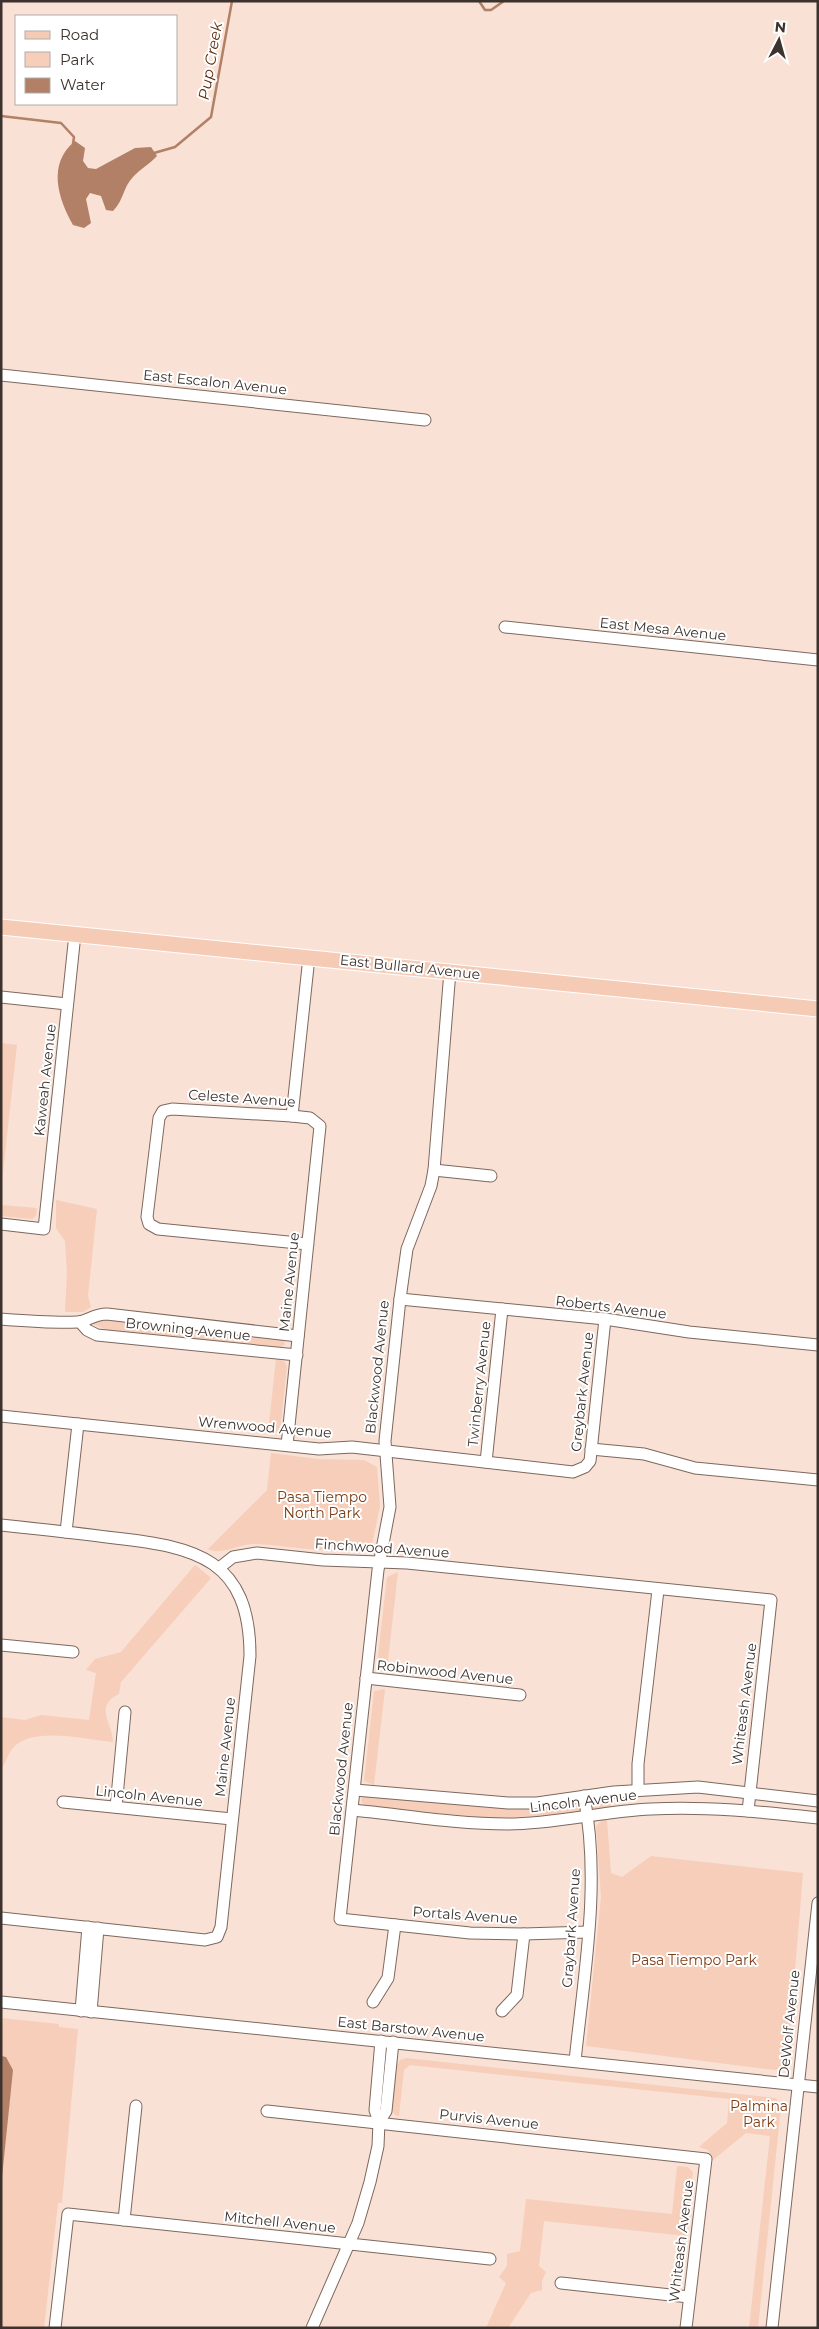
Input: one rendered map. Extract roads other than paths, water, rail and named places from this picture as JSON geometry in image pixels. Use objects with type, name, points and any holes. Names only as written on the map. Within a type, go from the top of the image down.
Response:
[{"type":"main road","name":"East Bullard Avenue","points":[[1,927],[818,1009]]},
{"type":"street","name":"East Escalon Avenue","points":[[1,375],[425,420]]},
{"type":"street","name":"East Mesa Avenue","points":[[505,627],[818,660]]},
{"type":"street","name":"Kaweah Avenue","points":[[1,1224],[44,1229],[75,934]]},
{"type":"street","points":[[292,1116],[309,957]]},
{"type":"street","name":"Blackwood Avenue","points":[[340,1919],[379,1561],[390,1507],[385,1451],[400,1299],[407,1249],[429,1193],[434,1170],[450,971]]},
{"type":"street","points":[[1,997],[67,1004]]},
{"type":"street","name":"Celeste Avenue","points":[[308,1244],[158,1229],[149,1224],[147,1217],[159,1118],[163,1111],[172,1109],[292,1116],[310,1118],[318,1122]]},
{"type":"street","name":"Maine Avenue","points":[[287,1445],[320,1126],[318,1122]]},
{"type":"street","points":[[434,1170],[492,1176]]},
{"type":"street","name":"Roberts Avenue","points":[[400,1299],[605,1319],[689,1332],[818,1344]]},
{"type":"street","name":"Twinberry Avenue","points":[[486,1462],[502,1309]]},
{"type":"street","name":"Browning Avenue","points":[[1,1319],[38,1322],[80,1322],[91,1316],[107,1314],[298,1336]]},
{"type":"street","name":"Greybark Avenue","points":[[585,1467],[590,1461],[605,1319]]},
{"type":"street","name":"Browning Avenue","points":[[80,1322],[87,1330],[97,1335],[297,1356]]},
{"type":"street","name":"Wrenwood Avenue","points":[[1,1416],[287,1445],[385,1451],[574,1472],[585,1467]]},
{"type":"street","points":[[66,1532],[78,1424]]},
{"type":"street","points":[[591,1449],[644,1454],[695,1468],[818,1480]]},
{"type":"street","points":[[1,1526],[165,1544],[197,1554],[219,1568]]},
{"type":"street","name":"Finchwood Avenue","points":[[219,1568],[233,1558],[250,1553],[323,1560],[379,1561],[771,1600]]},
{"type":"street","name":"Maine Avenue","points":[[93,1928],[205,1940],[217,1937],[221,1927],[250,1656],[250,1632],[245,1608],[237,1592],[219,1568]]},
{"type":"street","points":[[638,1790],[638,1764],[658,1590]]},
{"type":"street","name":"Whiteash Avenue","points":[[748,1811],[771,1600]]},
{"type":"street","points":[[1,1645],[72,1652]]},
{"type":"street","name":"Robinwood Avenue","points":[[366,1678],[520,1695]]},
{"type":"street","points":[[116,1807],[125,1712]]},
{"type":"street","name":"Lincoln Avenue","points":[[355,1790],[508,1804],[536,1803],[638,1790],[698,1787],[818,1801]]},
{"type":"street","name":"Graybark Avenue","points":[[575,2061],[592,1878],[584,1796]]},
{"type":"street","name":"Lincoln Avenue","points":[[63,1802],[232,1819]]},
{"type":"street","name":"Lincoln Avenue","points":[[353,1810],[480,1823],[508,1824],[660,1809],[748,1811],[818,1818]]},
{"type":"street","name":"DeWolf Avenue","points":[[775,2327],[798,2084],[818,1903]]},
{"type":"street","points":[[1,1918],[93,1928],[86,2011]]},
{"type":"street","name":"Portals Avenue","points":[[340,1919],[470,1933],[588,1932]]},
{"type":"street","points":[[373,2002],[388,1978],[395,1925]]},
{"type":"street","points":[[502,2011],[517,1995],[524,1934]]},
{"type":"street","name":"East Barstow Avenue","points":[[1,2002],[818,2087]]},
{"type":"street","points":[[380,2122],[375,2110],[381,2041]]},
{"type":"street","points":[[312,2328],[348,2244],[370,2182],[378,2146],[380,2122],[386,2111],[393,2042]]},
{"type":"street","points":[[124,2220],[136,2106]]},
{"type":"street","name":"Purvis Avenue","points":[[267,2111],[706,2159]]},
{"type":"street","name":"Whiteash Avenue","points":[[686,2328],[706,2159]]},
{"type":"street","name":"Mitchell Avenue","points":[[55,2328],[68,2214],[490,2259]]},
{"type":"street","points":[[560,2283],[689,2296]]},
{"type":"water","points":[[75,141],[85,148],[83,161],[88,168],[96,169],[135,148],[151,147],[157,156],[130,181],[117,207],[113,211],[106,210],[101,196],[90,193],[86,199],[91,223],[84,228],[73,225],[63,204],[58,182],[61,160],[66,150]]},
{"type":"water","points":[[1,2056],[6,2057],[13,2070],[1,2187]]},
{"type":"waterway","name":"Pup Creek","points":[[154,153],[175,147],[211,117],[232,1]]},
{"type":"waterway","name":"Pup Creek","points":[[479,1],[485,10],[491,10],[504,1]]},
{"type":"waterway","name":"Pup Creek","points":[[1,116],[61,123],[74,137],[73,144]]},
{"type":"park label","name":"Pasa Tiempo North Park","points":[[322,1505]]},
{"type":"park label","name":"Pasa Tiempo Park","points":[[694,1960]]},
{"type":"park label","name":"Palmina Park","points":[[759,2114]]}]
